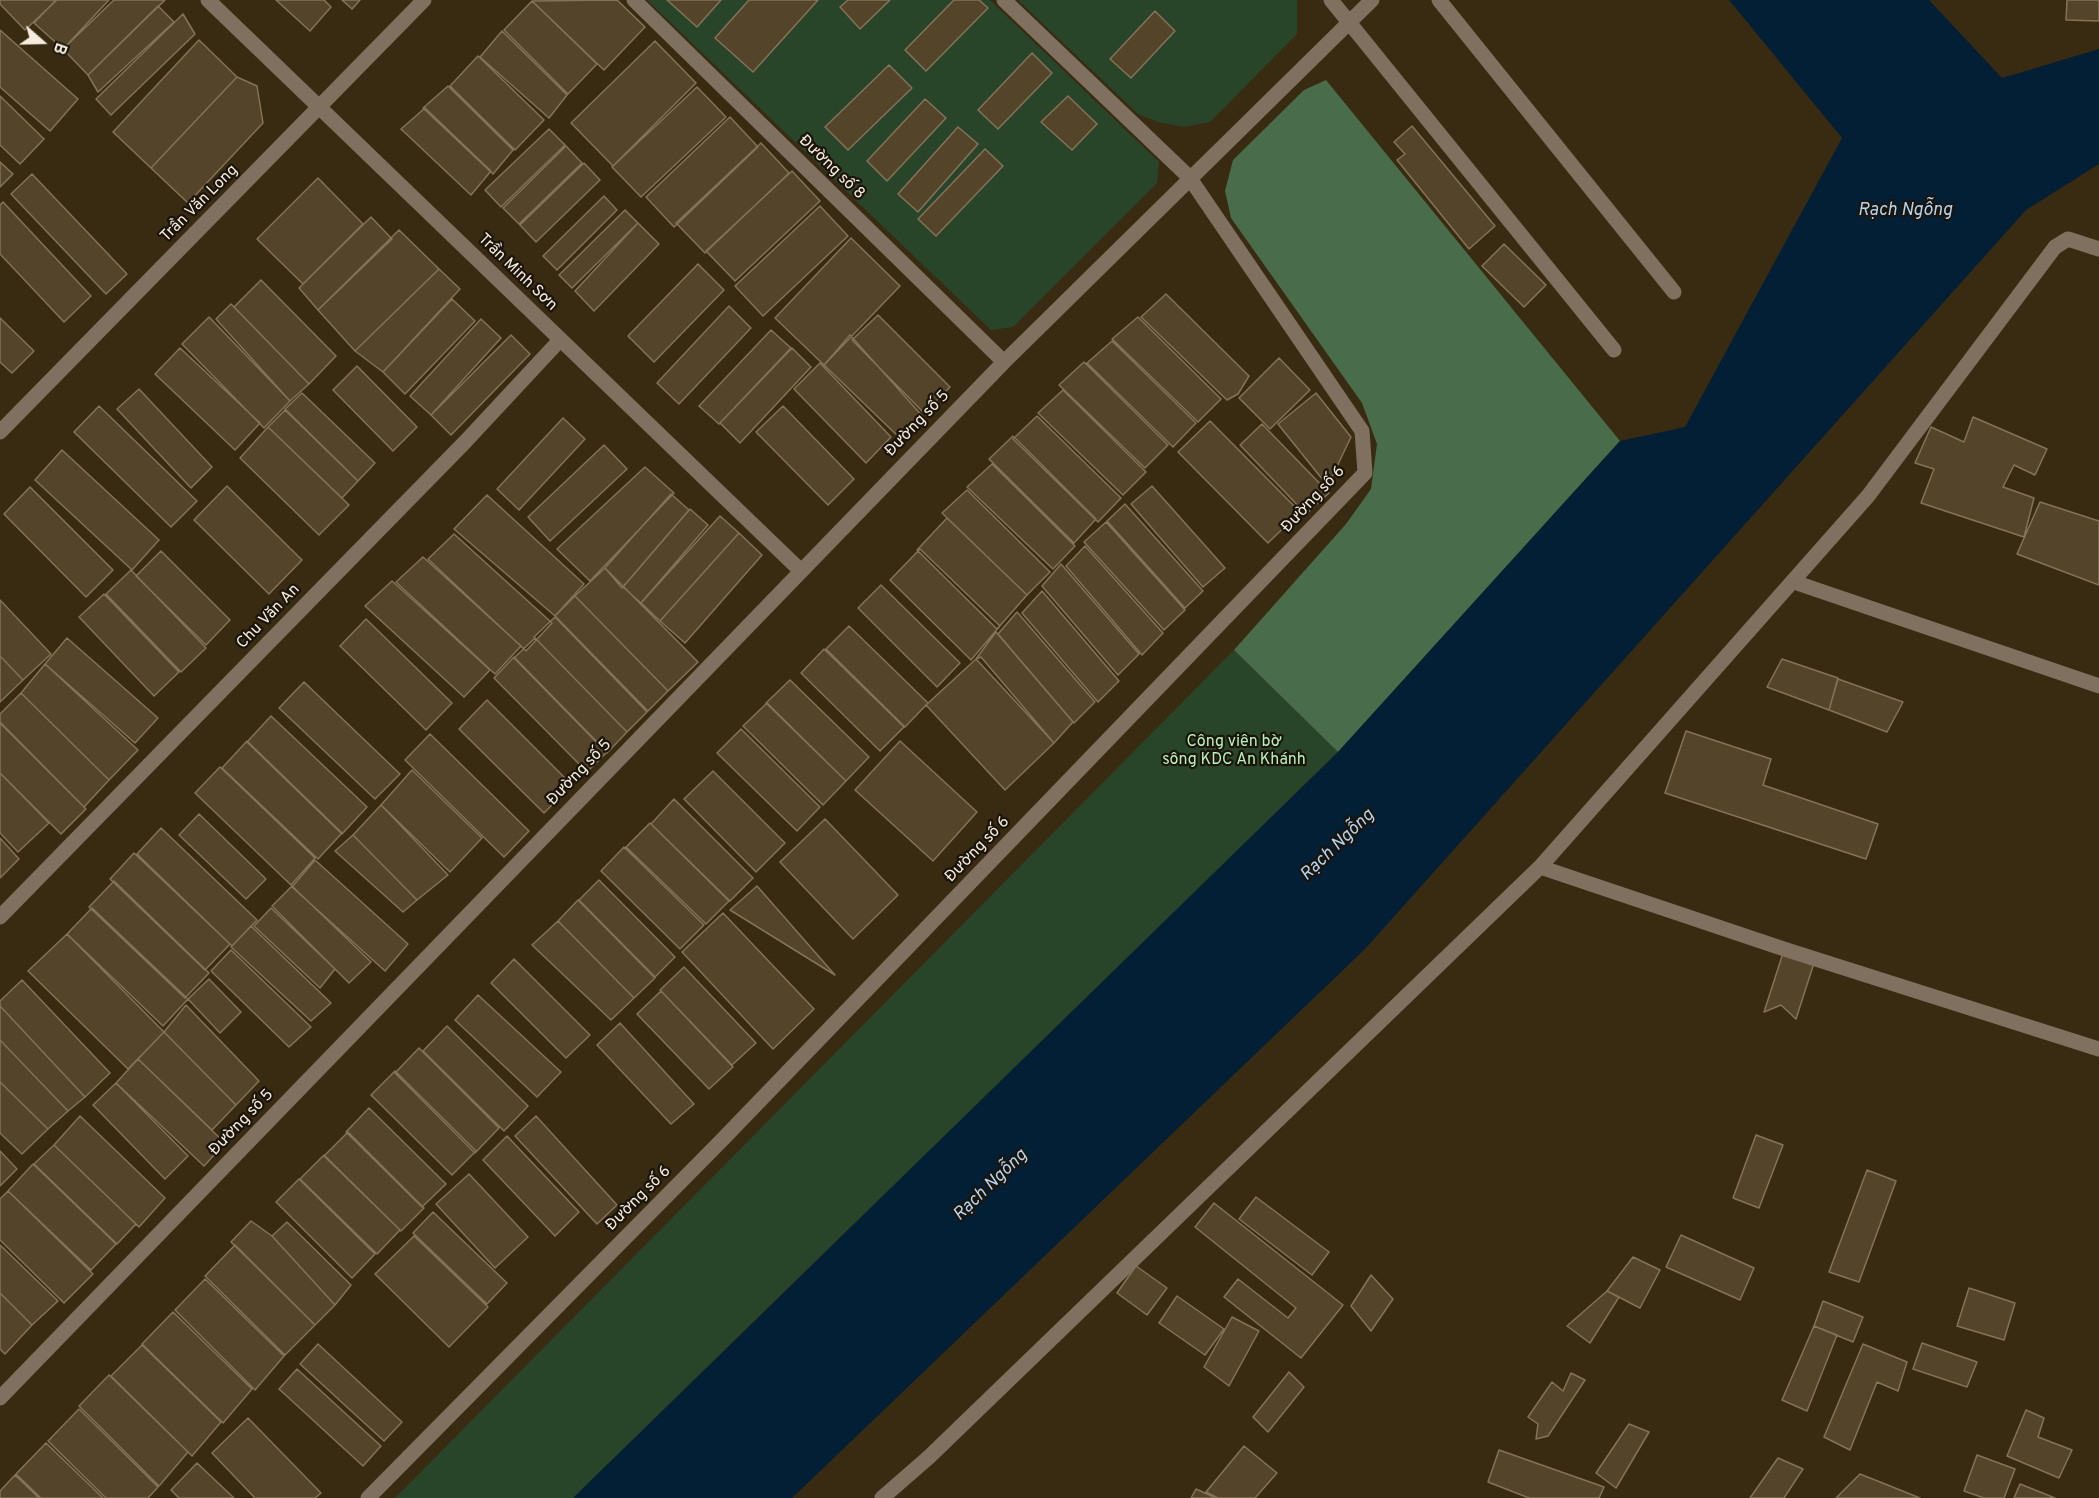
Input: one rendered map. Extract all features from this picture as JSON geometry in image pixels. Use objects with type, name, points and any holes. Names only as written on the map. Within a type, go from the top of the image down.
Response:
[{"type":"street","name":"Trần Minh Sơn","points":[[208,0],[801,571]]},
{"type":"street","name":"Trần Văn Long","points":[[0,432],[424,0]]},
{"type":"street","name":"Đường số 8","points":[[633,0],[1004,362]]},
{"type":"street","name":"Đường số 6","points":[[368,1498],[721,1141],[1176,672],[1365,472],[1362,431],[1189,177],[1004,0]]},
{"type":"street","points":[[1331,0],[1614,350]]},
{"type":"street","name":"Đường số 5","points":[[0,1398],[1004,362],[1189,177],[1372,0]]},
{"type":"street","points":[[1439,0],[1674,292]]},
{"type":"street","points":[[882,1498],[930,1457],[1540,867],[1868,496],[2055,247],[2068,239],[2099,249]]},
{"type":"street","name":"Chu Văn An","points":[[0,917],[457,450],[560,340]]},
{"type":"street","points":[[1794,582],[2099,686]]},
{"type":"street","points":[[1540,867],[1784,949],[2099,1049]]},
{"type":"green space","points":[[647,0],[990,0],[1159,162],[1157,183],[1013,327],[991,330]]},
{"type":"green space","points":[[1018,0],[1297,0],[1297,34],[1210,122],[1184,127],[1158,122],[1138,114]]},
{"type":"green space","points":[[1326,80],[1620,441],[1338,752],[1234,650],[1346,524],[1371,489],[1377,444],[1362,403],[1231,218],[1225,191],[1233,160],[1304,90]]},
{"type":"green space","name":"Công viên bờ sông KDC An Khánh","points":[[1234,650],[1338,752],[573,1498],[395,1498]]},
{"type":"water","name":"Rạch Ngỗng","points":[[1729,0],[1929,0],[2002,78],[2099,49],[2099,164],[2026,210],[1365,949],[792,1498],[573,1498],[1338,752],[1620,441],[1685,427],[1842,138]]},
{"type":"building","points":[[0,0],[57,0],[25,30],[0,4]]},
{"type":"building","points":[[56,0],[109,0],[63,49],[34,23]]},
{"type":"building","points":[[114,0],[165,0],[88,75],[63,49]]},
{"type":"building","points":[[276,0],[324,0],[331,7],[310,31]]},
{"type":"building","points":[[342,0],[360,0],[352,9]]},
{"type":"building","points":[[617,0],[645,27],[604,70],[532,1]]},
{"type":"building","points":[[667,0],[721,0],[697,27]]},
{"type":"building","points":[[749,0],[818,0],[753,72],[715,38]]},
{"type":"building","points":[[848,0],[890,0],[860,29],[840,7]]},
{"type":"building","points":[[954,0],[979,0],[988,8],[926,71],[905,50]]},
{"type":"building","points":[[2067,0],[2099,0],[2099,21],[2066,20]]},
{"type":"building","points":[[532,1],[597,64],[568,94],[504,30]]},
{"type":"building","points":[[158,6],[174,22],[98,92],[88,75]]},
{"type":"building","points":[[1155,11],[1175,31],[1131,78],[1110,59]]},
{"type":"building","points":[[183,14],[195,34],[111,115],[96,99]]},
{"type":"building","points":[[0,30],[78,99],[50,131],[0,87]]},
{"type":"building","points":[[502,31],[567,95],[549,118],[480,57]]},
{"type":"building","points":[[199,40],[237,77],[151,168],[113,132]]},
{"type":"building","points":[[655,41],[696,83],[613,166],[571,123]]},
{"type":"building","points":[[1032,53],[1052,73],[998,129],[978,110]]},
{"type":"building","points":[[478,56],[544,120],[515,150],[450,86]]},
{"type":"building","points":[[889,65],[912,88],[848,150],[825,127]]},
{"type":"building","points":[[237,77],[257,86],[263,123],[188,203],[151,168]]},
{"type":"building","points":[[448,86],[513,150],[493,174],[423,108]]},
{"type":"building","points":[[697,87],[726,117],[641,197],[612,167]]},
{"type":"building","points":[[0,96],[44,139],[20,164],[0,145]]},
{"type":"building","points":[[1068,96],[1097,124],[1072,150],[1041,122]]},
{"type":"building","points":[[925,99],[946,118],[887,181],[867,161]]},
{"type":"building","points":[[425,108],[491,171],[471,195],[401,129]]},
{"type":"building","points":[[730,117],[758,147],[674,227],[646,197]]},
{"type":"building","points":[[1412,126],[1495,226],[1469,249],[1397,160],[1405,154],[1394,142]]},
{"type":"building","points":[[958,127],[978,144],[918,212],[898,194]]},
{"type":"building","points":[[549,129],[565,145],[501,207],[485,190]]},
{"type":"building","points":[[761,143],[789,173],[705,253],[676,223]]},
{"type":"building","points":[[566,146],[582,163],[519,224],[503,208]]},
{"type":"building","points":[[985,149],[1003,166],[936,236],[918,219]]},
{"type":"building","points":[[0,162],[13,174],[0,187]]},
{"type":"building","points":[[584,163],[600,180],[536,242],[520,225]]},
{"type":"building","points":[[792,171],[820,201],[735,281],[706,251]]},
{"type":"building","points":[[32,174],[127,274],[106,294],[11,194]]},
{"type":"building","points":[[318,178],[363,224],[303,284],[257,239]]},
{"type":"building","points":[[604,196],[617,210],[557,270],[543,256]]},
{"type":"building","points":[[3,202],[91,296],[64,322],[0,254],[0,205]]},
{"type":"building","points":[[820,206],[848,236],[763,316],[735,286]]},
{"type":"building","points":[[625,210],[638,223],[572,288],[559,275]]},
{"type":"building","points":[[371,217],[392,239],[318,310],[299,288]]},
{"type":"building","points":[[638,223],[659,244],[594,311],[575,291]]},
{"type":"building","points":[[399,230],[439,269],[355,351],[318,310]]},
{"type":"building","points":[[851,238],[900,286],[824,365],[775,318]]},
{"type":"building","points":[[1504,244],[1546,285],[1524,307],[1482,266]]},
{"type":"building","points":[[698,264],[724,290],[654,362],[628,336]]},
{"type":"building","points":[[439,269],[460,289],[383,372],[355,351]]},
{"type":"building","points":[[261,280],[336,356],[309,384],[234,307]]},
{"type":"building","points":[[1166,294],[1249,376],[1238,394],[1227,400],[1141,317]]},
{"type":"building","points":[[452,299],[475,321],[405,394],[383,372]]},
{"type":"building","points":[[231,304],[309,384],[290,401],[216,319]]},
{"type":"building","points":[[729,306],[751,328],[679,404],[657,383]]},
{"type":"building","points":[[878,315],[950,387],[924,413],[852,340]]},
{"type":"building","points":[[209,317],[290,401],[264,428],[182,344]]},
{"type":"building","points":[[1138,317],[1221,399],[1198,422],[1112,339]]},
{"type":"building","points":[[0,318],[34,351],[12,373],[0,362]]},
{"type":"building","points":[[481,319],[501,338],[431,415],[410,396]]},
{"type":"building","points":[[771,330],[791,348],[719,424],[699,406]]},
{"type":"building","points":[[511,335],[530,354],[451,435],[431,415]]},
{"type":"building","points":[[850,335],[925,419],[902,440],[824,365]]},
{"type":"building","points":[[1112,341],[1196,423],[1173,447],[1087,363]]},
{"type":"building","points":[[180,348],[260,423],[235,450],[155,374]]},
{"type":"building","points":[[792,348],[811,367],[740,443],[720,423]]},
{"type":"building","points":[[1279,358],[1310,390],[1270,429],[1239,398]]},
{"type":"building","points":[[1084,362],[1168,445],[1145,468],[1059,385]]},
{"type":"building","points":[[820,363],[891,437],[866,463],[794,389]]},
{"type":"building","points":[[357,366],[417,427],[393,451],[333,390]]},
{"type":"building","points":[[139,389],[212,467],[191,488],[117,409]]},
{"type":"building","points":[[1063,390],[1146,472],[1123,495],[1038,413]]},
{"type":"building","points":[[302,393],[375,463],[358,481],[285,409]]},
{"type":"building","points":[[1316,393],[1351,437],[1332,477],[1323,480],[1278,424]]},
{"type":"building","points":[[99,406],[197,501],[171,527],[74,432]]},
{"type":"building","points":[[783,406],[854,479],[828,505],[756,432]]},
{"type":"building","points":[[285,410],[358,481],[342,498],[268,427]]},
{"type":"building","points":[[1037,416],[1121,498],[1098,522],[1013,439]]},
{"type":"building","points":[[1973,417],[2047,449],[2035,475],[2014,465],[2003,487],[2034,498],[2024,537],[1921,503],[1934,469],[1915,463],[1931,427],[1964,442]]},
{"type":"building","points":[[563,418],[585,439],[519,510],[497,489]]},
{"type":"building","points":[[1210,421],[1300,512],[1268,543],[1178,452]]},
{"type":"building","points":[[1262,424],[1329,493],[1306,514],[1240,445]]},
{"type":"building","points":[[268,427],[349,505],[319,535],[240,458]]},
{"type":"building","points":[[1013,436],[1096,519],[1074,543],[989,459]]},
{"type":"building","points":[[604,445],[627,469],[550,541],[528,517]]},
{"type":"building","points":[[62,450],[159,540],[132,570],[35,480]]},
{"type":"building","points":[[992,464],[1075,546],[1053,569],[967,487]]},
{"type":"building","points":[[645,467],[674,493],[590,581],[557,549]]},
{"type":"building","points":[[227,486],[302,560],[269,594],[194,520]]},
{"type":"building","points":[[1152,486],[1225,568],[1203,587],[1131,504]]},
{"type":"building","points":[[30,487],[113,570],[86,597],[4,514]]},
{"type":"building","points":[[967,490],[1050,572],[1027,595],[942,513]]},
{"type":"building","points":[[671,494],[689,510],[622,588],[605,568]]},
{"type":"building","points":[[487,495],[584,584],[555,616],[454,529]]},
{"type":"building","points":[[2040,502],[2099,521],[2099,585],[2017,554]]},
{"type":"building","points":[[1125,504],[1203,591],[1185,608],[1107,521]]},
{"type":"building","points":[[690,509],[708,525],[641,603],[623,587]]},
{"type":"building","points":[[720,516],[739,533],[660,621],[641,603]]},
{"type":"building","points":[[947,518],[1027,595],[997,629],[917,550]]},
{"type":"building","points":[[1106,522],[1185,610],[1164,630],[1084,542]]},
{"type":"building","points":[[739,533],[762,555],[685,643],[660,621]]},
{"type":"building","points":[[454,534],[552,623],[526,651],[428,559]]},
{"type":"building","points":[[1085,546],[1163,633],[1142,655],[1066,566]]},
{"type":"building","points":[[920,549],[1000,626],[971,660],[890,580]]},
{"type":"building","points":[[161,551],[230,620],[206,645],[136,576]]},
{"type":"building","points":[[423,557],[521,646],[495,674],[396,582]]},
{"type":"building","points":[[1061,564],[1139,654],[1118,675],[1042,586]]},
{"type":"building","points":[[605,568],[698,662],[668,691],[575,596]]},
{"type":"building","points":[[131,570],[206,648],[181,672],[106,594]]},
{"type":"building","points":[[392,581],[490,670],[464,697],[365,606]]},
{"type":"building","points":[[881,585],[960,663],[937,687],[858,608]]},
{"type":"building","points":[[1042,591],[1119,681],[1098,702],[1022,613]]},
{"type":"building","points":[[104,594],[179,672],[154,696],[79,617]]},
{"type":"building","points":[[575,596],[668,691],[648,711],[555,616]]},
{"type":"building","points":[[0,600],[51,654],[23,680],[0,656]]},
{"type":"building","points":[[1017,612],[1095,702],[1074,723],[998,634]]},
{"type":"building","points":[[555,617],[647,712],[627,732],[534,637]]},
{"type":"building","points":[[366,619],[452,703],[426,730],[340,646]]},
{"type":"building","points":[[849,626],[928,703],[905,727],[826,649]]},
{"type":"building","points":[[996,632],[1073,722],[1054,743],[981,657],[976,659]]},
{"type":"building","points":[[67,638],[158,718],[135,743],[45,664]]},
{"type":"building","points":[[535,638],[627,732],[607,753],[514,658]]},
{"type":"building","points":[[824,649],[904,727],[880,751],[801,673]]},
{"type":"building","points":[[0,656],[23,680],[0,702]]},
{"type":"building","points":[[514,657],[607,752],[587,772],[494,678]]},
{"type":"building","points":[[976,659],[1054,743],[1005,790],[926,705]]},
{"type":"building","points":[[1782,659],[1838,678],[1829,710],[1767,687]]},
{"type":"building","points":[[45,664],[138,750],[109,780],[21,693]]},
{"type":"building","points":[[1838,679],[1903,702],[1887,732],[1829,710]]},
{"type":"building","points":[[790,680],[869,757],[846,781],[766,703]]},
{"type":"building","points":[[304,682],[400,774],[375,799],[279,708]]},
{"type":"building","points":[[21,693],[109,780],[84,807],[0,722],[0,714]]},
{"type":"building","points":[[487,700],[572,785],[544,813],[459,729]]},
{"type":"building","points":[[767,703],[846,781],[823,805],[743,726]]},
{"type":"building","points":[[271,716],[367,807],[342,834],[247,742]]},
{"type":"building","points":[[0,723],[86,809],[61,834],[0,773]]},
{"type":"building","points":[[741,729],[820,807],[797,831],[717,753]]},
{"type":"building","points":[[1686,731],[1771,759],[1763,785],[1878,824],[1866,859],[1665,793]]},
{"type":"building","points":[[430,734],[529,831],[504,857],[405,760]]},
{"type":"building","points":[[247,741],[342,833],[318,859],[222,768]]},
{"type":"building","points":[[900,741],[977,812],[933,861],[855,790]]},
{"type":"building","points":[[220,767],[315,858],[291,885],[195,793]]},
{"type":"building","points":[[412,770],[482,838],[450,872],[381,805]]},
{"type":"building","points":[[713,771],[785,843],[756,872],[684,799]]},
{"type":"building","points":[[0,773],[49,823],[18,852],[0,833]]},
{"type":"building","points":[[674,799],[753,878],[730,901],[651,824]]},
{"type":"building","points":[[381,805],[448,875],[417,900],[353,835]]},
{"type":"building","points":[[199,814],[266,879],[246,899],[179,835]]},
{"type":"building","points":[[825,819],[898,895],[853,939],[780,862]]},
{"type":"building","points":[[650,823],[729,901],[706,924],[626,847]]},
{"type":"building","points":[[161,828],[257,920],[232,946],[137,854]]},
{"type":"building","points":[[353,835],[417,900],[403,912],[335,851]]},
{"type":"building","points":[[0,838],[19,859],[0,878]]},
{"type":"building","points":[[624,847],[704,925],[680,949],[601,871]]},
{"type":"building","points":[[134,853],[230,944],[205,970],[110,879]]},
{"type":"building","points":[[315,860],[408,944],[385,971],[292,887]]},
{"type":"building","points":[[599,880],[675,957],[655,977],[579,900]]},
{"type":"building","points":[[114,881],[209,973],[185,998],[89,907]]},
{"type":"building","points":[[292,886],[371,962],[349,983],[272,906]]},
{"type":"building","points":[[757,886],[835,975],[730,910]]},
{"type":"building","points":[[578,900],[655,978],[634,998],[558,921]]},
{"type":"building","points":[[92,908],[188,999],[163,1026],[67,934]]},
{"type":"building","points":[[271,908],[335,969],[320,988],[254,926]]},
{"type":"building","points":[[723,913],[814,1009],[773,1049],[682,952]]},
{"type":"building","points":[[558,921],[634,998],[611,1020],[532,945]]},
{"type":"building","points":[[251,926],[331,1003],[311,1021],[231,947]]},
{"type":"building","points":[[67,934],[164,1032],[128,1069],[28,971]]},
{"type":"building","points":[[231,950],[311,1027],[289,1047],[211,971]]},
{"type":"building","points":[[1783,953],[1814,963],[1796,1019],[1781,1005],[1764,1012]]},
{"type":"building","points":[[514,959],[590,1035],[566,1058],[491,983]]},
{"type":"building","points":[[684,967],[756,1043],[732,1065],[660,990]]},
{"type":"building","points":[[209,979],[241,1012],[220,1033],[188,999]]},
{"type":"building","points":[[22,980],[110,1073],[85,1097],[0,1006],[0,1001]]},
{"type":"building","points":[[661,991],[733,1067],[709,1089],[637,1014]]},
{"type":"building","points":[[478,995],[561,1072],[537,1097],[455,1020]]},
{"type":"building","points":[[186,1005],[259,1081],[236,1105],[164,1032]]},
{"type":"building","points":[[0,1006],[85,1097],[68,1111],[0,1040]]},
{"type":"building","points":[[620,1023],[694,1104],[671,1124],[597,1045]]},
{"type":"building","points":[[447,1026],[528,1106],[504,1131],[423,1051]]},
{"type":"building","points":[[164,1032],[236,1105],[212,1130],[138,1059]]},
{"type":"building","points":[[0,1040],[68,1111],[48,1129],[0,1082]]},
{"type":"building","points":[[419,1048],[499,1128],[475,1153],[395,1073]]},
{"type":"building","points":[[138,1059],[225,1143],[204,1166],[116,1083]]},
{"type":"building","points":[[395,1071],[476,1151],[452,1175],[371,1095]]},
{"type":"building","points":[[0,1082],[48,1129],[22,1154],[0,1133]]},
{"type":"building","points":[[116,1083],[188,1156],[165,1179],[93,1105]]},
{"type":"building","points":[[369,1108],[446,1184],[422,1207],[346,1132]]},
{"type":"building","points":[[80,1116],[165,1198],[139,1227],[54,1145]]},
{"type":"building","points":[[536,1116],[617,1205],[597,1224],[515,1136]]},
{"type":"building","points":[[348,1132],[424,1208],[401,1231],[324,1156]]},
{"type":"building","points":[[1756,1135],[1783,1145],[1759,1208],[1733,1198]]},
{"type":"building","points":[[507,1136],[579,1212],[555,1236],[483,1160]]},
{"type":"building","points":[[54,1145],[136,1224],[117,1244],[34,1164]]},
{"type":"building","points":[[0,1151],[17,1169],[0,1186]]},
{"type":"building","points":[[324,1155],[400,1230],[377,1254],[300,1179]]},
{"type":"building","points":[[33,1164],[116,1244],[91,1270],[8,1191]]},
{"type":"building","points":[[1867,1170],[1896,1181],[1859,1282],[1829,1272]]},
{"type":"building","points":[[469,1174],[528,1237],[495,1268],[436,1204]]},
{"type":"building","points":[[299,1179],[375,1254],[352,1278],[276,1202]]},
{"type":"building","points":[[8,1191],[93,1274],[64,1303],[0,1240],[0,1199]]},
{"type":"building","points":[[1256,1197],[1329,1252],[1312,1275],[1239,1219]]},
{"type":"building","points":[[1214,1203],[1343,1305],[1301,1358],[1224,1297],[1238,1279],[1288,1318],[1296,1308],[1195,1227]]},
{"type":"building","points":[[433,1212],[507,1283],[487,1304],[413,1233]]},
{"type":"building","points":[[251,1221],[272,1236],[335,1305],[315,1325],[231,1242]]},
{"type":"building","points":[[287,1222],[351,1285],[335,1305],[272,1236]]},
{"type":"building","points":[[1681,1235],[1754,1268],[1740,1300],[1666,1267]]},
{"type":"building","points":[[414,1236],[488,1307],[449,1347],[375,1274]]},
{"type":"building","points":[[0,1245],[58,1301],[32,1325],[0,1293]]},
{"type":"building","points":[[235,1245],[315,1325],[285,1355],[205,1276]]},
{"type":"building","points":[[1633,1257],[1660,1270],[1640,1308],[1607,1291]]},
{"type":"building","points":[[1136,1266],[1167,1288],[1147,1315],[1117,1293]]},
{"type":"building","points":[[1371,1275],[1393,1299],[1371,1331],[1351,1306]]},
{"type":"building","points":[[205,1279],[284,1356],[255,1390],[175,1310]]},
{"type":"building","points":[[1969,1288],[2015,1303],[2004,1340],[1957,1326]]},
{"type":"building","points":[[1607,1291],[1619,1297],[1590,1343],[1567,1326]]},
{"type":"building","points":[[0,1293],[32,1325],[5,1354],[0,1349]]},
{"type":"building","points":[[1177,1296],[1224,1329],[1205,1355],[1159,1323]]},
{"type":"building","points":[[1823,1301],[1863,1317],[1853,1342],[1814,1326]]},
{"type":"building","points":[[173,1312],[252,1389],[223,1423],[142,1344]]},
{"type":"building","points":[[1232,1317],[1259,1331],[1229,1386],[1204,1367]]},
{"type":"building","points":[[1814,1326],[1837,1335],[1807,1411],[1782,1400]]},
{"type":"building","points":[[1922,1343],[1977,1362],[1967,1387],[1913,1369]]},
{"type":"building","points":[[318,1344],[402,1422],[384,1441],[300,1364]]},
{"type":"building","points":[[1863,1344],[1907,1362],[1898,1391],[1877,1382],[1850,1450],[1824,1437]]},
{"type":"building","points":[[142,1345],[221,1422],[192,1456],[111,1376]]},
{"type":"building","points":[[297,1369],[381,1446],[363,1466],[279,1389]]},
{"type":"building","points":[[1289,1372],[1304,1387],[1268,1432],[1253,1417]]},
{"type":"building","points":[[1571,1373],[1585,1380],[1548,1436],[1536,1439],[1538,1424],[1528,1417],[1552,1382],[1563,1391]]},
{"type":"building","points":[[109,1375],[188,1452],[159,1486],[79,1406]]},
{"type":"building","points":[[79,1409],[158,1487],[148,1498],[106,1498],[48,1441]]},
{"type":"building","points":[[2026,1410],[2044,1418],[2038,1437],[2072,1450],[2059,1478],[2007,1456]]},
{"type":"building","points":[[248,1418],[321,1493],[315,1498],[255,1498],[212,1453]]},
{"type":"building","points":[[1629,1424],[1649,1432],[1616,1488],[1596,1473]]},
{"type":"building","points":[[46,1443],[103,1498],[41,1498],[16,1474]]},
{"type":"building","points":[[1244,1446],[1277,1473],[1255,1498],[1218,1498],[1206,1492]]},
{"type":"building","points":[[1499,1450],[1604,1487],[1599,1498],[1529,1498],[1488,1482]]},
{"type":"building","points":[[1977,1455],[2015,1469],[2004,1498],[1984,1498],[1964,1491]]},
{"type":"building","points":[[1778,1458],[1803,1469],[1784,1498],[1750,1498]]},
{"type":"building","points":[[197,1463],[234,1498],[179,1498],[171,1490]]},
{"type":"building","points":[[1860,1474],[1920,1498],[1836,1498]]},
{"type":"building","points":[[15,1475],[39,1498],[0,1498],[0,1491]]},
{"type":"building","points":[[2020,1484],[2055,1498],[2014,1498]]},
{"type":"building","points":[[1196,1489],[1216,1498],[1191,1498]]}]
